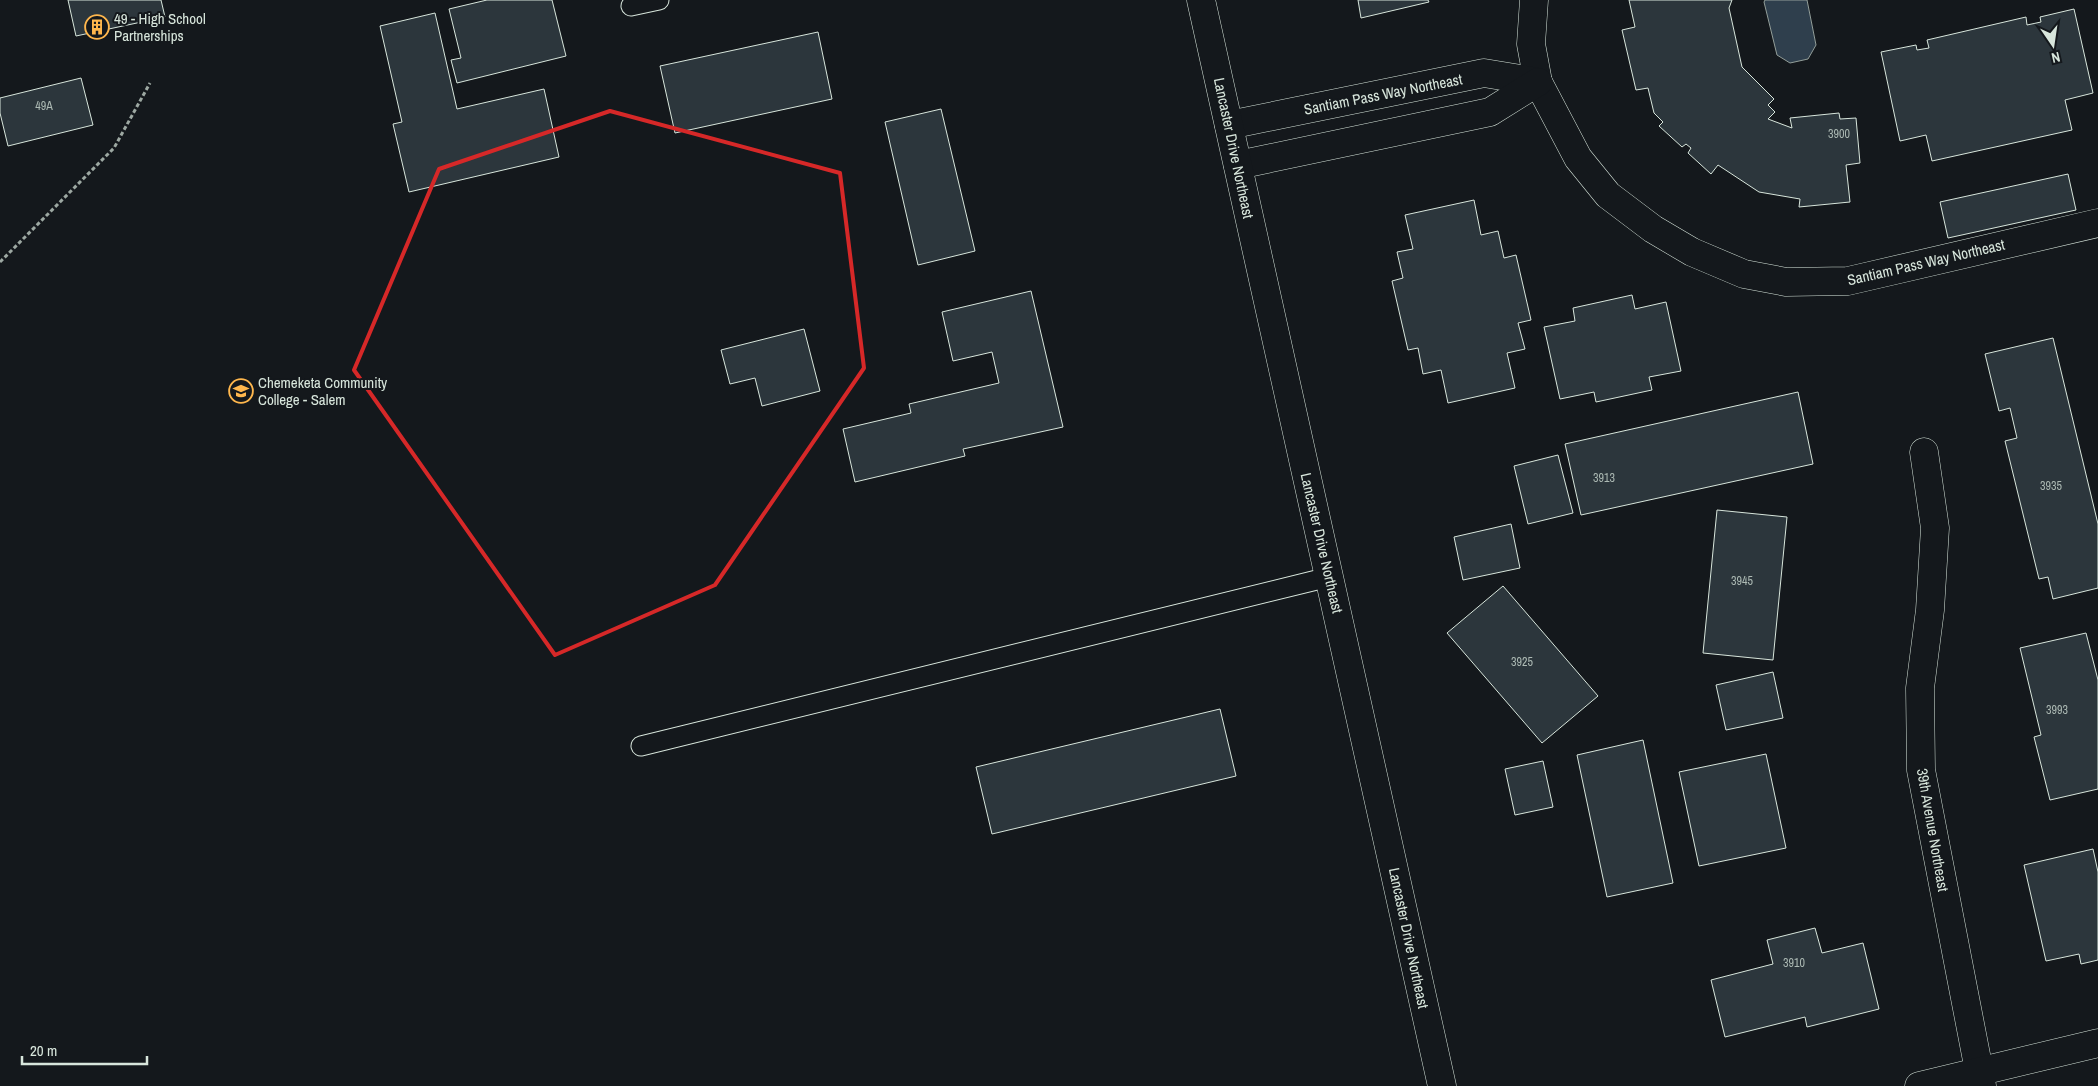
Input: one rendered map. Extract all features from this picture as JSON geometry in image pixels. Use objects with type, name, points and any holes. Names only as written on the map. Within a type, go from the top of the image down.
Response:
[{"type":"street","name":"Lancaster Drive Northeast","points":[[1201,0],[1442,1086]]},
{"type":"street","name":"Santiam Pass Way Northeast","points":[[1534,0],[1532,44],[1538,82],[1578,158],[1608,194],[1653,229],[1692,252],[1744,274],[1786,282],[1848,281],[2098,222]]},
{"type":"street","name":"Santiam Pass Way Northeast","points":[[1229,125],[1484,74],[1538,82]]},
{"type":"street","points":[[1238,165],[1490,112],[1538,82]]},
{"type":"street","name":"39th Avenue Northeast","points":[[1924,452],[1935,528],[1930,610],[1920,688],[1921,770],[1981,1079]]},
{"type":"street","points":[[1919,1086],[1981,1079],[2098,1043]]},
{"type":"lane","points":[[631,6],[659,0]]},
{"type":"lane","points":[[641,746],[1329,577]]},
{"type":"path","points":[[0,262],[114,148],[150,83]]},
{"type":"highlighted area","points":[[610,111],[840,173],[864,368],[715,585],[555,655],[354,370],[439,169]]},
{"type":"water","points":[[1765,0],[1807,0],[1816,45],[1808,59],[1790,63],[1777,55]]},
{"type":"building","name":"49 - High School Partnerships","points":[[68,0],[161,0],[165,17],[76,36]]},
{"type":"building","points":[[487,0],[552,0],[566,56],[457,83],[451,60],[461,58],[449,9]]},
{"type":"building","points":[[1358,0],[1428,0],[1429,2],[1361,18]]},
{"type":"building","points":[[1629,0],[1732,0],[1729,8],[1742,67],[1774,99],[1768,105],[1775,112],[1768,119],[1792,128],[1790,118],[1839,113],[1840,119],[1856,118],[1860,163],[1846,165],[1850,202],[1799,207],[1800,199],[1759,192],[1718,165],[1711,174],[1688,153],[1691,148],[1686,144],[1682,147],[1659,126],[1663,122],[1654,113],[1648,88],[1636,90],[1622,30],[1635,27]]},
{"type":"building","points":[[2074,9],[2093,93],[2065,100],[2072,130],[1932,161],[1926,135],[1900,141],[1881,52],[1916,45],[1917,50],[1929,48],[1927,40],[2026,17],[2027,25],[2041,22],[2040,17]]},
{"type":"building","points":[[435,13],[457,109],[544,89],[559,157],[409,192],[393,124],[402,122],[380,26]]},
{"type":"building","points":[[818,32],[832,99],[675,133],[660,66]]},
{"type":"building","points":[[81,78],[93,125],[8,146],[0,113],[0,98]]},
{"type":"building","points":[[941,109],[975,251],[918,265],[885,122]]},
{"type":"building","points":[[2068,174],[2076,210],[1948,238],[1940,202]]},
{"type":"building","points":[[1474,200],[1481,235],[1498,231],[1504,258],[1516,255],[1531,320],[1518,323],[1525,349],[1507,353],[1515,388],[1448,403],[1441,370],[1423,374],[1418,348],[1408,350],[1392,281],[1403,278],[1397,252],[1413,249],[1405,215]]},
{"type":"building","points":[[1031,291],[1063,427],[963,449],[965,456],[855,482],[843,429],[911,413],[909,404],[999,383],[992,352],[953,361],[942,312]]},
{"type":"building","points":[[1632,295],[1635,309],[1666,302],[1681,371],[1649,377],[1652,390],[1596,402],[1594,392],[1560,399],[1544,327],[1575,321],[1573,308]]},
{"type":"building","points":[[804,329],[820,391],[762,406],[755,378],[730,384],[721,350]]},
{"type":"building","points":[[2053,338],[2098,524],[2098,588],[2053,599],[2048,577],[2039,579],[2005,441],[2017,438],[2010,408],[1999,411],[1985,354]]},
{"type":"building","points":[[1798,392],[1813,464],[1581,515],[1565,444]]},
{"type":"building","points":[[1558,455],[1573,513],[1528,524],[1514,466]]},
{"type":"building","points":[[1717,510],[1787,517],[1773,660],[1703,653]]},
{"type":"building","points":[[1511,524],[1520,568],[1463,580],[1454,537]]},
{"type":"building","points":[[1503,586],[1598,696],[1542,743],[1447,633]]},
{"type":"building","points":[[2086,633],[2098,680],[2098,789],[2050,800],[2034,737],[2041,735],[2020,648]]},
{"type":"building","points":[[1773,672],[1783,718],[1726,730],[1716,685]]},
{"type":"building","points":[[1220,709],[1236,776],[992,834],[976,767]]},
{"type":"building","points":[[1643,740],[1673,883],[1607,897],[1577,755]]},
{"type":"building","points":[[1766,754],[1786,848],[1699,866],[1679,772]]},
{"type":"building","points":[[1543,761],[1553,807],[1515,815],[1505,769]]},
{"type":"building","points":[[2093,849],[2098,872],[2098,960],[2081,964],[2079,954],[2046,961],[2024,865]]},
{"type":"building","points":[[1815,928],[1822,953],[1863,943],[1879,1009],[1807,1027],[1805,1017],[1725,1037],[1711,980],[1773,964],[1767,940]]},
{"type":"place","name":"49 - High School Partnerships","points":[[97,27]]},
{"type":"place","name":"Chemeketa Community College - Salem","points":[[241,391]]}]
